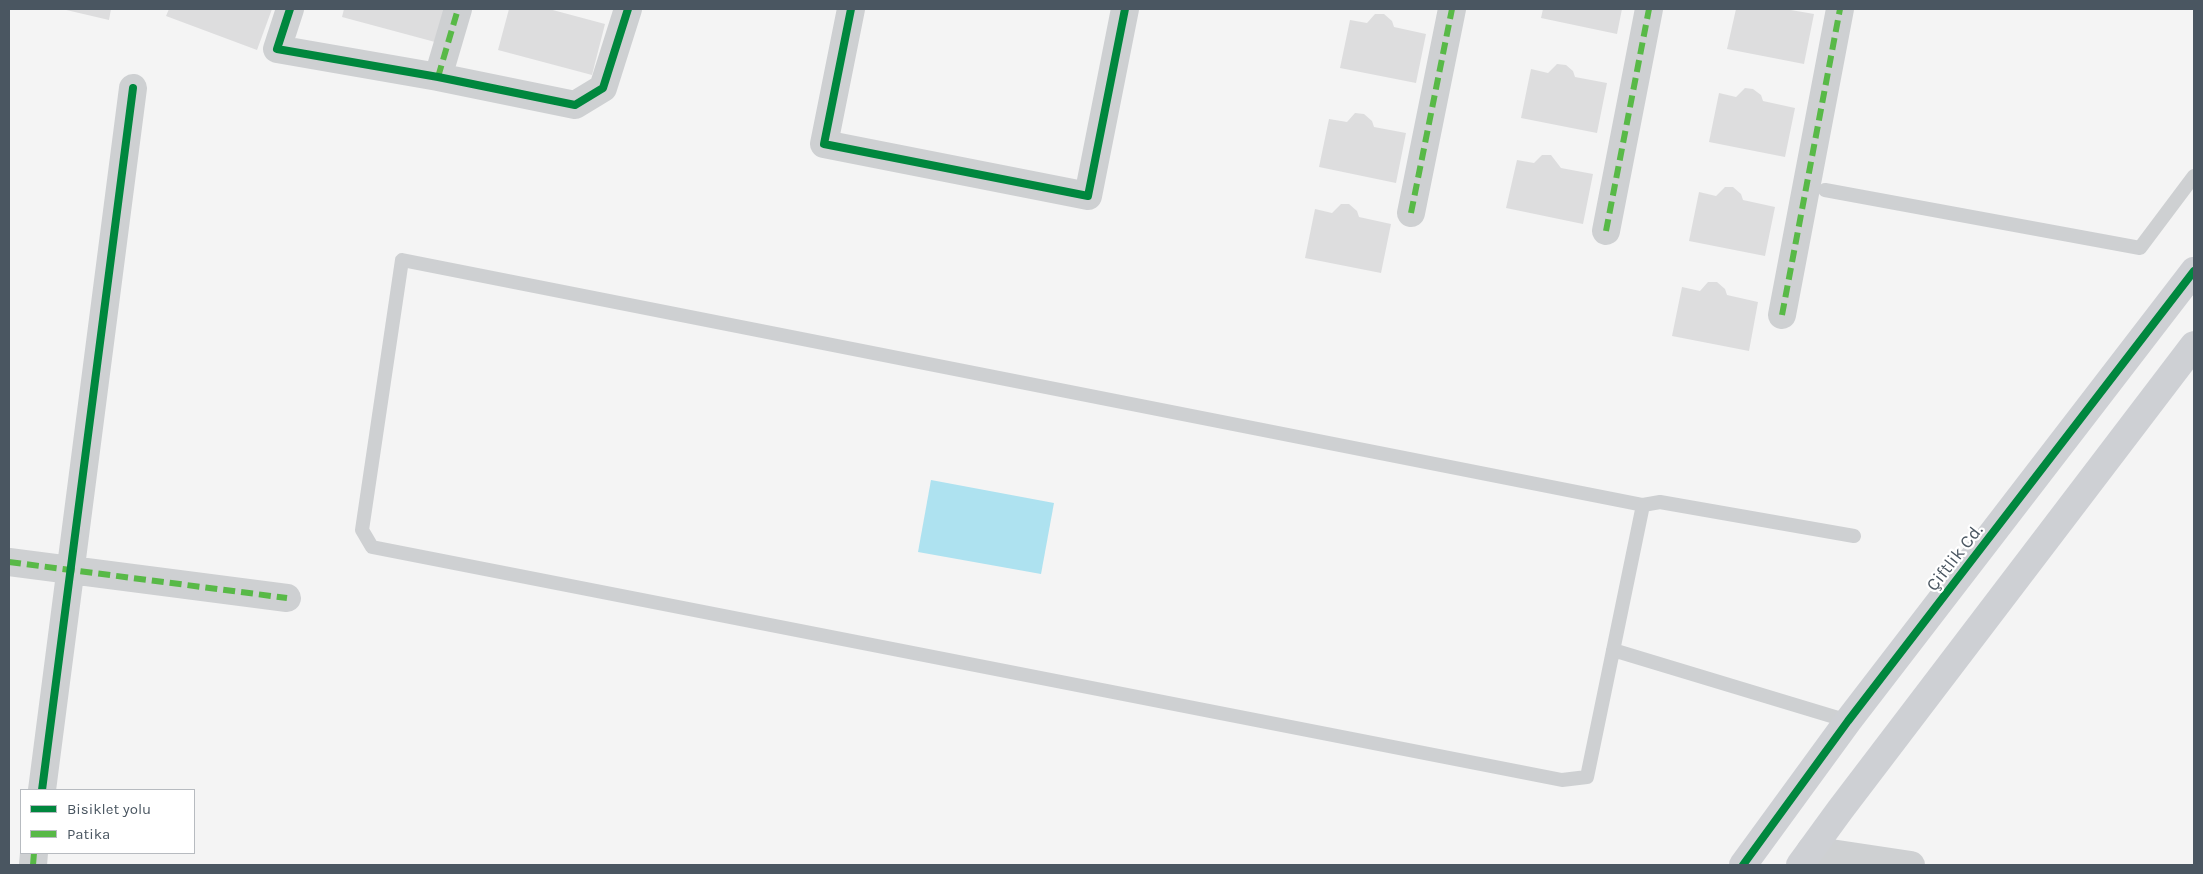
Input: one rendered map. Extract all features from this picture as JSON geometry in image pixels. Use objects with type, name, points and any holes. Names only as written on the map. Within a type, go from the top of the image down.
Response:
[{"type":"street","points":[[290,9],[277,49],[438,77],[575,105],[603,88],[628,9]]},
{"type":"street","points":[[438,77],[458,9]]},
{"type":"street","points":[[851,9],[824,144],[1088,196],[1125,9]]},
{"type":"street","points":[[1411,213],[1452,9]]},
{"type":"street","points":[[1606,231],[1649,9]]},
{"type":"street","points":[[1782,315],[1840,9]]},
{"type":"street","points":[[42,789],[133,88]]},
{"type":"street","name":"Çiftlik Cd.","points":[[1743,865],[1848,721],[2194,271]]},
{"type":"street","points":[[1806,858],[2194,345]]},
{"type":"street","points":[[9,562],[287,598]]},
{"type":"street","points":[[1806,858],[1911,865]]},
{"type":"lane","points":[[1826,190],[2140,248],[2194,176]]},
{"type":"lane","points":[[1643,505],[1587,777],[1562,780],[372,547],[362,530],[402,260],[1643,505],[1660,502],[1854,536]]},
{"type":"lane","points":[[1613,650],[1848,721]]},
{"type":"water","points":[[931,480],[1054,503],[1041,574],[918,552]]},
{"type":"building","points":[[62,9],[111,9],[109,20]]},
{"type":"building","points":[[169,9],[272,9],[257,50],[166,16]]},
{"type":"building","points":[[344,9],[444,9],[435,42],[342,17]]},
{"type":"building","points":[[509,9],[549,9],[605,24],[592,75],[498,50]]},
{"type":"building","points":[[1543,9],[1622,9],[1617,34],[1541,18]]},
{"type":"building","points":[[1736,9],[1785,9],[1814,14],[1804,64],[1727,49]]},
{"type":"building","points":[[1375,14],[1384,14],[1392,21],[1394,27],[1426,34],[1416,83],[1340,68],[1350,20],[1367,23]]},
{"type":"building","points":[[1557,64],[1566,65],[1573,71],[1575,77],[1607,83],[1597,133],[1521,118],[1531,69],[1548,73]]},
{"type":"building","points":[[1745,88],[1753,89],[1761,95],[1763,101],[1795,108],[1785,157],[1709,142],[1719,93],[1736,97]]},
{"type":"building","points":[[1355,113],[1364,114],[1372,121],[1374,127],[1406,133],[1396,183],[1319,167],[1329,119],[1347,122]]},
{"type":"building","points":[[1542,155],[1551,155],[1561,168],[1593,174],[1583,224],[1506,208],[1517,160],[1534,163]]},
{"type":"building","points":[[1725,187],[1733,187],[1741,194],[1743,200],[1775,207],[1765,256],[1689,241],[1699,192],[1716,196]]},
{"type":"building","points":[[1341,204],[1349,204],[1357,211],[1359,217],[1391,224],[1381,273],[1305,258],[1315,209],[1332,213]]},
{"type":"building","points":[[1708,282],[1717,282],[1725,289],[1727,295],[1758,302],[1749,351],[1672,336],[1682,287],[1700,291]]},
{"type":"marked path","points":[[438,77],[458,9]]},
{"type":"marked path","points":[[1411,213],[1452,9]]},
{"type":"marked path","points":[[1606,231],[1649,9]]},
{"type":"marked path","points":[[1782,315],[1840,9]]},
{"type":"marked path","points":[[9,562],[287,598]]},
{"type":"marked path","points":[[33,865],[34,854]]},
{"type":"cycle path","points":[[290,9],[277,49],[438,77],[575,105],[603,88],[628,9]]},
{"type":"cycle path","points":[[851,9],[824,144],[1088,196],[1125,9]]},
{"type":"cycle path","points":[[42,789],[133,88]]},
{"type":"cycle path","points":[[1743,865],[1848,721],[2194,271]]}]
